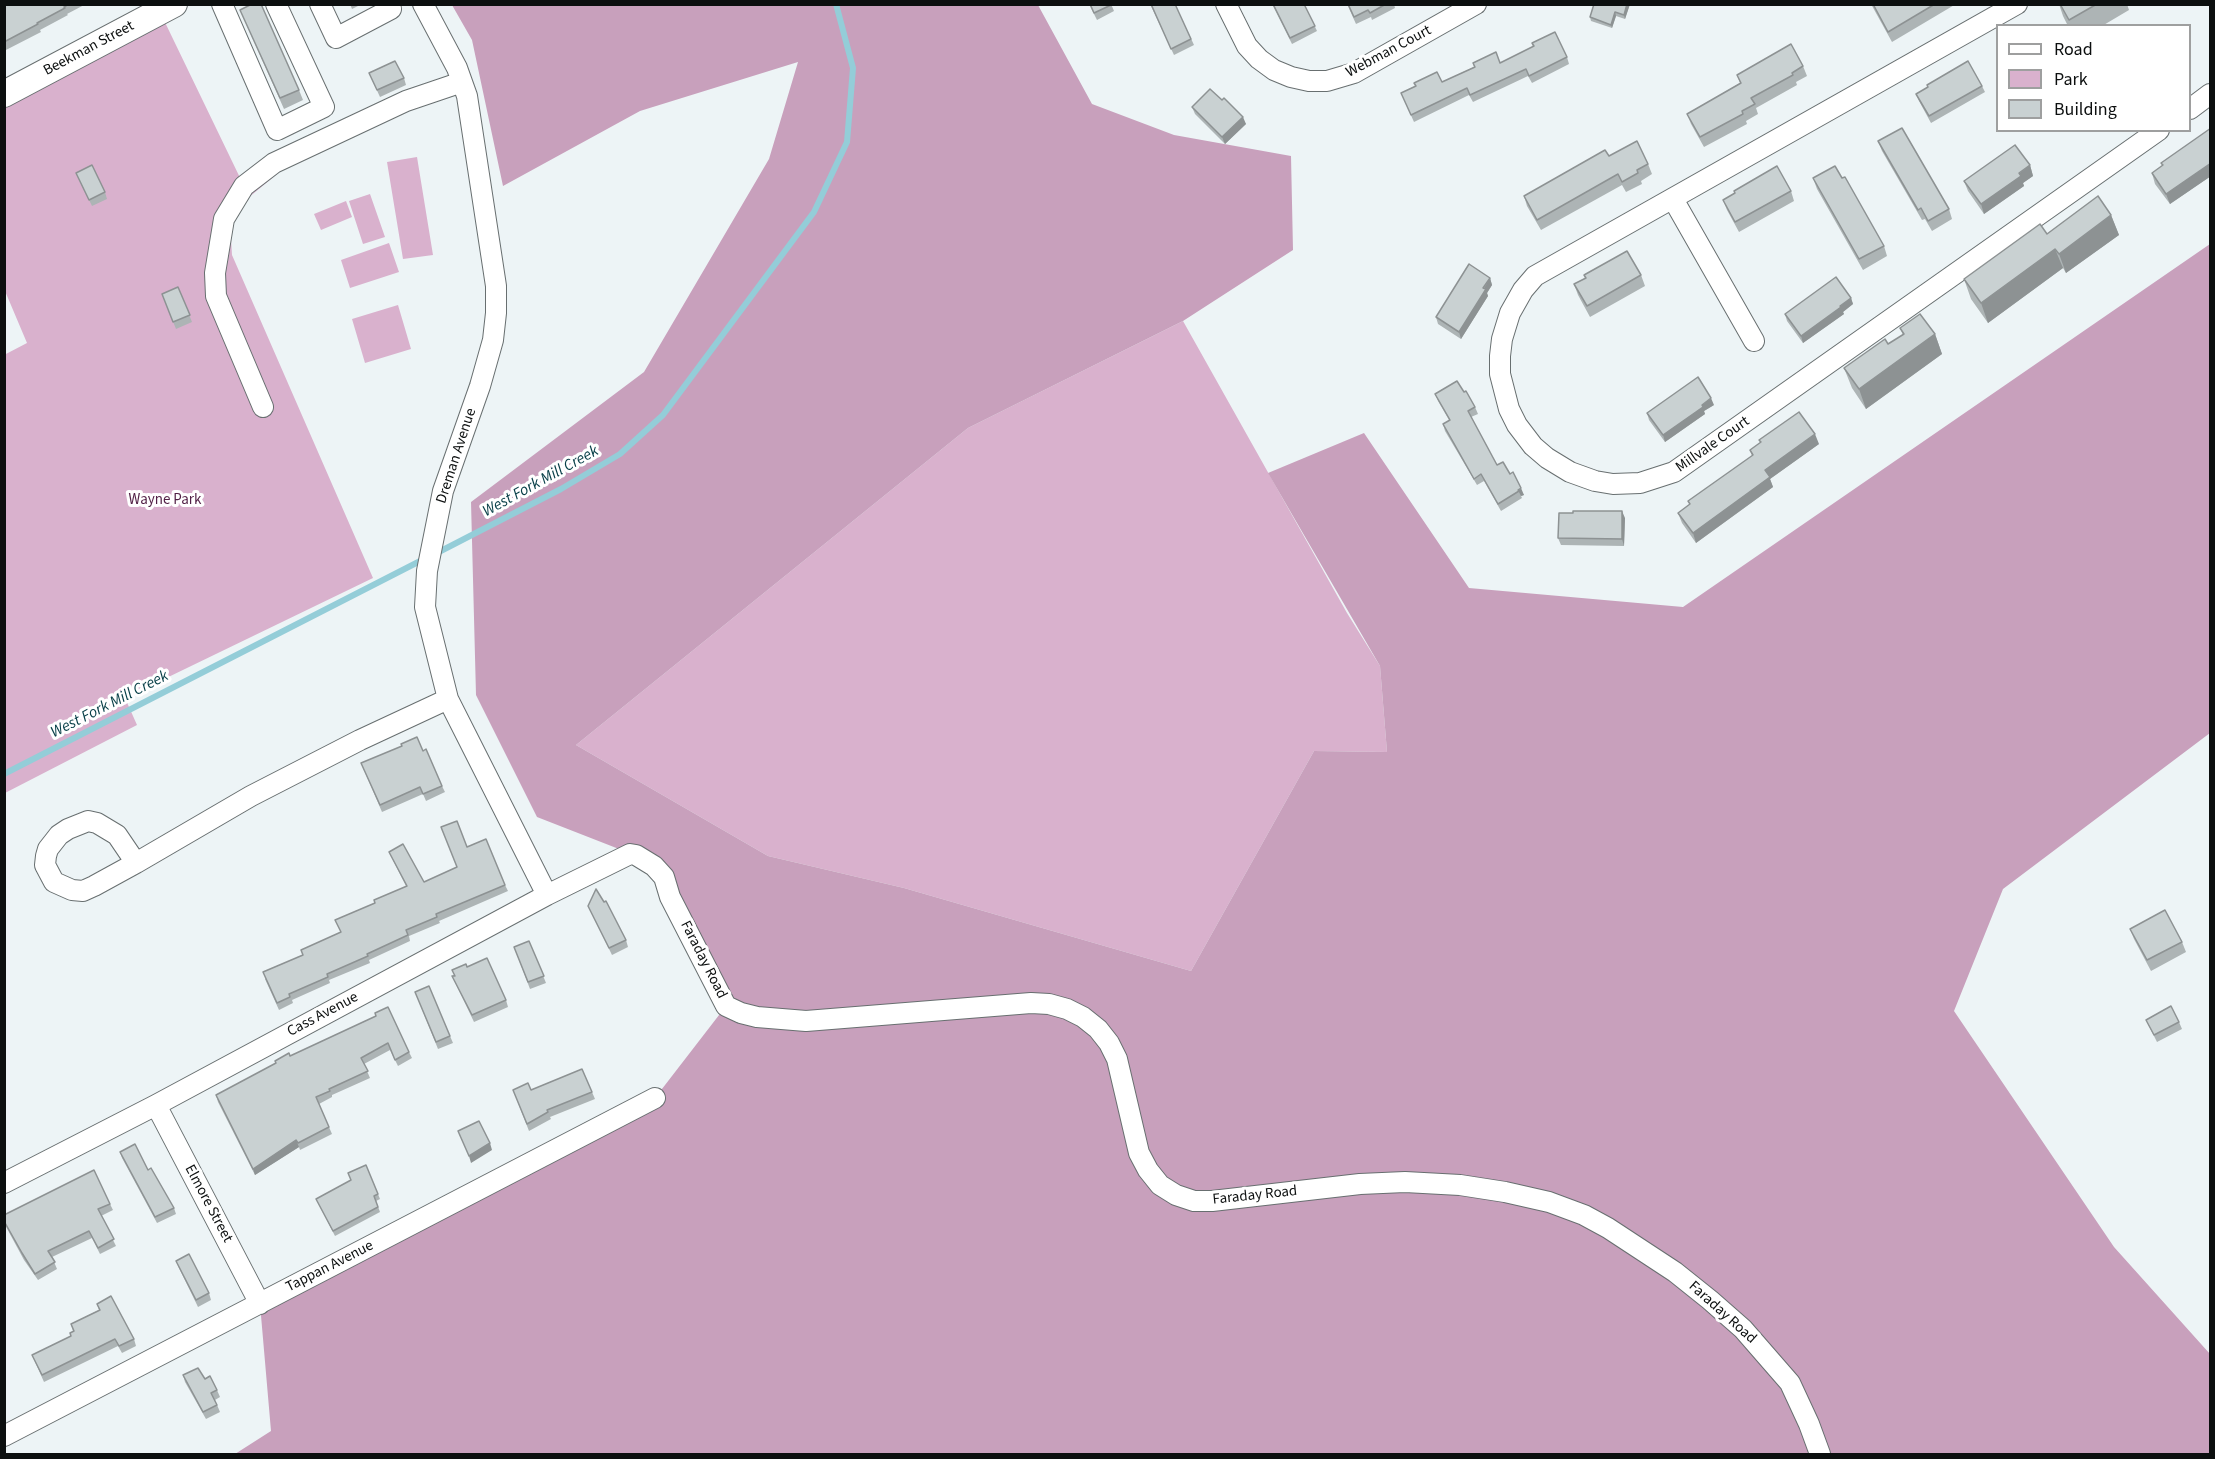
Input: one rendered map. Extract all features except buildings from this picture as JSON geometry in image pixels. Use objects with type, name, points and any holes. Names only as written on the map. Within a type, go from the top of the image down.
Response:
[{"type":"main road","name":"Beekman Street","points":[[4,94],[174,4]]},
{"type":"street","points":[[222,4],[245,40],[268,92],[277,130],[324,107],[301,77],[277,22]]},
{"type":"street","name":"Dreman Avenue","points":[[423,4],[457,68],[467,96],[496,286],[493,340],[480,386],[443,491],[427,571],[425,607],[448,699],[547,895]]},
{"type":"street","name":"Webman Court","points":[[1226,4],[1247,46],[1259,59],[1274,70],[1309,81],[1328,81],[1354,73],[1476,4]]},
{"type":"street","name":"Millvale Court","points":[[2017,4],[1535,276],[1523,290],[1510,313],[1502,339],[1500,356],[1502,383],[1509,409],[1517,425],[1533,446],[1570,472],[1595,481],[1613,484],[1640,483],[1674,472],[2156,132]]},
{"type":"street","points":[[324,13],[336,38],[388,6]]},
{"type":"street","points":[[263,407],[216,296],[216,273],[224,219],[239,194],[244,186],[274,163],[406,101],[462,82]]},
{"type":"street","points":[[2191,108],[2211,94]]},
{"type":"street","points":[[1673,199],[1754,341]]},
{"type":"street","points":[[136,863],[251,795],[448,699]]},
{"type":"street","name":"Cass Avenue","points":[[4,1183],[156,1105],[547,895],[630,854],[642,858]]},
{"type":"street","name":"Faraday Road","points":[[642,858],[664,877],[670,897],[726,1006],[741,1014],[806,1021],[1031,1003],[1049,1004],[1083,1017],[1098,1029],[1109,1043],[1117,1059],[1139,1154],[1160,1185],[1176,1195],[1194,1201],[1212,1201],[1360,1184],[1405,1182],[1460,1185],[1505,1192],[1549,1202],[1584,1215],[1675,1272],[1743,1329],[1790,1383],[1820,1455]]},
{"type":"street","name":"Tappan Avenue","points":[[4,1436],[655,1098]]},
{"type":"street","name":"Elmore Street","points":[[156,1105],[260,1304]]},
{"type":"green space","name":"Wayne Park","points":[[160,12],[244,186],[274,163],[277,174],[242,203],[230,223],[232,255],[373,578],[125,698],[137,725],[5,793],[4,355],[27,343],[5,291],[5,94]]},
{"type":"green space","points":[[417,157],[433,255],[403,259],[387,162]]},
{"type":"green space","points":[[370,194],[385,237],[363,244],[349,201]]},
{"type":"green space","points":[[346,201],[352,217],[321,230],[314,214]]},
{"type":"green space","points":[[389,243],[399,272],[350,288],[341,260]]},
{"type":"green space","points":[[398,305],[411,349],[365,363],[352,319]]},
{"type":"green space","points":[[1183,321],[1347,613],[1380,666],[1387,752],[1314,751],[1191,971],[904,888],[768,856],[576,745],[968,428]]},
{"type":"shaded area","points":[[452,5],[1038,5],[1092,104],[1174,135],[1291,156],[1293,250],[1183,321],[968,428],[576,745],[768,856],[904,888],[1191,971],[1314,751],[1387,752],[1380,666],[1268,473],[1364,433],[1469,588],[1683,607],[2210,244],[2210,733],[2003,889],[1954,1011],[2114,1247],[2210,1354],[2210,1454],[235,1454],[271,1431],[260,1304],[655,1098],[726,1006],[642,858],[537,817],[476,695],[471,502],[644,372],[769,159],[798,62],[640,111],[503,186],[472,40]]},
{"type":"waterway","name":"West Fork Mill Creek","points":[[435,554],[561,489],[620,454],[663,415],[814,212],[847,142],[853,68],[836,4]]},
{"type":"waterway","name":"West Fork Mill Creek","points":[[4,774],[426,558]]}]
